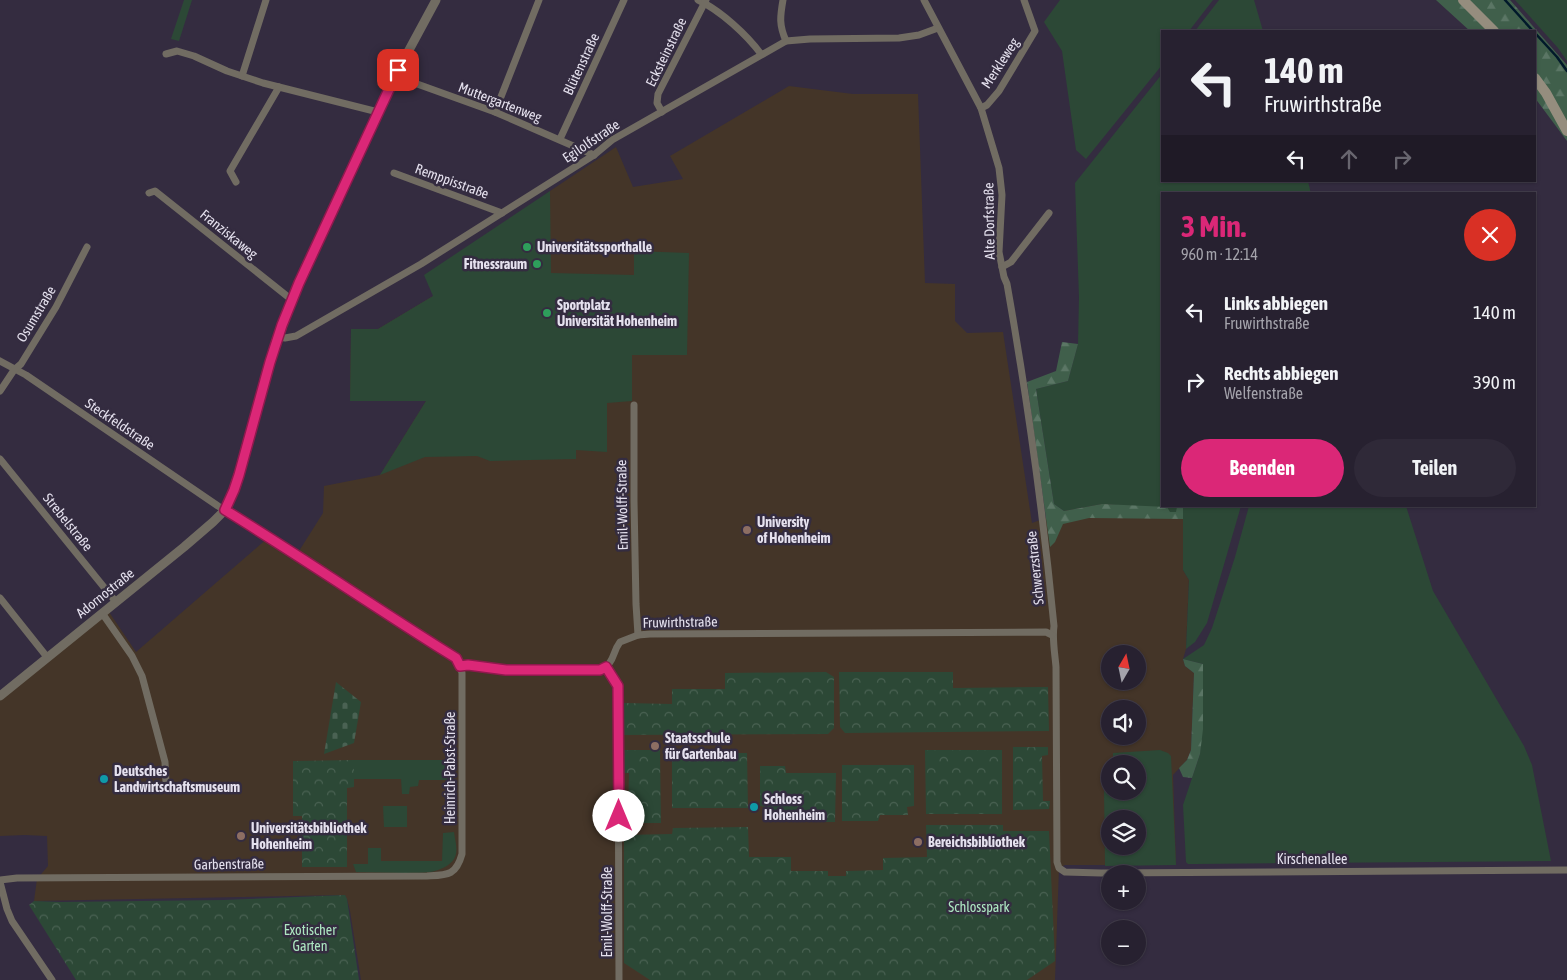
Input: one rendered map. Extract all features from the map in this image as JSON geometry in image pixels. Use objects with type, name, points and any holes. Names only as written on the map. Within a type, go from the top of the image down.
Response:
[{"type":"main road","points":[[1463,0],[1493,30]]},
{"type":"main road","points":[[1536,79],[1546,93],[1567,131]]},
{"type":"street","points":[[242,76],[266,0]]},
{"type":"street","points":[[436,0],[395,76],[292,300],[278,337],[234,490],[221,508],[456,658],[460,666],[468,665],[506,670],[600,670],[606,667]]},
{"type":"street","points":[[495,112],[539,0]]},
{"type":"street","name":"Blütenstraße","points":[[560,139],[624,0]]},
{"type":"street","points":[[783,0],[780,18],[782,32],[786,41]]},
{"type":"street","name":"Alte Dorfstraße","points":[[924,0],[981,108],[999,168],[1002,195],[999,252],[1002,267],[1011,262],[1049,213]]},
{"type":"street","name":"Merkleweg","points":[[981,108],[987,105],[999,91],[1035,31],[1024,0]]},
{"type":"street","points":[[702,1],[712,7],[751,41],[761,54]]},
{"type":"street","name":"Ecksteinstraße","points":[[662,112],[657,103],[658,94],[702,1]]},
{"type":"street","name":"Egilolfstraße","points":[[278,337],[296,336],[421,264],[594,155],[612,140],[786,41],[898,38],[919,35],[938,28]]},
{"type":"street","points":[[166,54],[177,51],[242,76],[378,112]]},
{"type":"street","name":"Muttergartenweg","points":[[395,76],[495,112],[594,155]]},
{"type":"street","points":[[236,182],[230,171],[279,87]]},
{"type":"street","name":"Remppisstraße","points":[[394,173],[502,213]]},
{"type":"street","name":"Franziskaweg","points":[[149,193],[155,191],[292,300]]},
{"type":"street","name":"Osumstraße","points":[[0,391],[14,370],[21,364],[56,306],[87,247]]},
{"type":"street","name":"Schwerzstraße","points":[[1002,267],[1014,323],[1035,462],[1054,626],[1052,635],[1056,667],[1057,853],[1059,868]]},
{"type":"street","name":"Steckfeldstraße","points":[[0,361],[26,375],[221,508]]},
{"type":"street","name":"Emil-Wolff-Straße","points":[[634,405],[638,635]]},
{"type":"street","name":"Strebelstraße","points":[[0,459],[116,602]]},
{"type":"street","name":"Adornostraße","points":[[0,696],[184,547],[213,522],[221,508]]},
{"type":"street","points":[[0,598],[47,657]]},
{"type":"street","points":[[102,613],[132,656],[140,671],[165,762],[166,783],[168,785]]},
{"type":"street","name":"Fruwirthstraße","points":[[606,667],[614,657],[620,642],[638,635],[650,634],[1046,632],[1052,635]]},
{"type":"street","name":"Heinrich-Pabst-Straße","points":[[456,869],[462,854],[463,829],[463,708],[460,666]]},
{"type":"street","name":"Emil-Wolff-Straße","points":[[606,667],[618,686],[618,980]]},
{"type":"street","name":"Kirschenallee","points":[[1059,868],[1065,872],[1101,873],[1567,870]]},
{"type":"street","name":"Garbenstraße","points":[[0,881],[17,878],[427,876],[447,874],[456,869]]},
{"type":"street","points":[[0,881],[12,921],[52,980]]},
{"type":"shaded area","name":"University of Hohenheim","points":[[789,86],[853,94],[918,94],[925,283],[955,284],[955,321],[967,333],[1003,332],[1032,523],[1064,511],[1102,504],[1183,508],[1183,570],[1189,580],[1186,649],[1183,659],[1185,666],[1194,673],[1191,750],[1187,760],[1173,775],[1176,865],[1065,865],[1059,868],[1055,980],[361,980],[350,911],[345,895],[34,901],[37,879],[48,866],[47,836],[0,836],[0,699],[109,612],[136,652],[269,537],[299,551],[323,513],[324,486],[380,475],[426,401],[350,401],[351,329],[378,329],[433,296],[550,191],[616,147],[633,187],[683,179],[670,156]]},
{"type":"green space","points":[[184,0],[192,0],[179,41],[171,39]]},
{"type":"green space","points":[[1060,0],[1213,0],[1190,30],[1161,30],[1161,66],[1086,159],[1076,150],[1062,51],[1044,22]]},
{"type":"green space","points":[[1219,0],[1254,0],[1263,30],[1196,30]]},
{"type":"green space","points":[[1436,0],[1510,0],[1567,65],[1567,141],[1536,99],[1536,30],[1469,30]]},
{"type":"green space","points":[[1515,0],[1567,0],[1567,61],[1558,48]]},
{"type":"green space","points":[[1161,75],[1161,182],[1308,182],[1311,192],[1161,192],[1161,507],[1241,507],[1207,623],[1195,642],[1186,649],[1189,580],[1183,570],[1183,508],[1176,512],[1170,512],[1132,506],[1102,504],[1064,511],[1054,504],[1036,389],[1068,381],[1078,344],[1079,297],[1075,183]]},
{"type":"green space","name":"Sportplatz Universität Hohenheim","points":[[550,191],[551,273],[634,275],[634,251],[689,253],[687,355],[632,355],[632,401],[607,403],[607,452],[576,450],[576,459],[490,461],[477,456],[425,457],[380,475],[426,401],[350,401],[351,329],[378,329],[433,296],[424,275]]},
{"type":"green space","points":[[1062,342],[1078,344],[1068,381],[1036,389],[1054,504],[1064,511],[1102,504],[1167,507],[1170,512],[1176,512],[1177,507],[1183,508],[1183,519],[1089,518],[1063,524],[1055,542],[1050,547],[1027,382],[1056,371]]},
{"type":"green space","points":[[1249,507],[1406,507],[1433,591],[1524,746],[1532,765],[1551,861],[1188,864],[1186,862],[1183,805],[1200,754],[1203,664],[1183,659],[1204,645],[1212,628]]},
{"type":"green space","points":[[1183,659],[1203,664],[1203,729],[1200,754],[1192,778],[1183,777],[1179,768],[1187,760],[1191,750],[1194,673],[1185,666]]},
{"type":"green space","points":[[826,672],[834,677],[834,728],[828,734],[624,735],[624,703],[672,704],[672,689],[725,689],[725,673]]},
{"type":"green space","points":[[839,672],[953,672],[953,688],[1048,687],[1049,731],[845,733],[840,727]]},
{"type":"green space","points":[[336,682],[361,702],[354,743],[324,754]]},
{"type":"green space","points":[[1013,747],[1048,747],[1048,755],[1042,756],[1043,801],[1050,801],[1049,809],[1013,810]]},
{"type":"green space","points":[[624,750],[660,750],[661,823],[624,823],[624,816],[628,815],[629,773],[624,773]]},
{"type":"green space","points":[[925,750],[1002,750],[1002,814],[926,814]]},
{"type":"green space","points":[[1160,750],[1171,756],[1176,865],[1105,865],[1105,855],[1146,855],[1146,810],[1104,810],[1104,800],[1146,800],[1146,755],[1113,755],[1113,753]]},
{"type":"green space","points":[[672,753],[747,753],[748,808],[672,808]]},
{"type":"green space","points":[[354,760],[453,760],[453,780],[419,780],[418,786],[410,787],[409,794],[402,794],[401,779],[354,779]]},
{"type":"green space","points":[[354,760],[354,787],[347,788],[347,867],[302,867],[302,816],[293,816],[293,761]]},
{"type":"green space","points":[[842,765],[914,765],[914,806],[907,807],[908,815],[880,815],[878,821],[842,821]]},
{"type":"green space","points":[[760,766],[785,766],[786,773],[836,773],[835,822],[790,822],[789,818],[766,817],[766,807],[760,806]]},
{"type":"green space","points":[[383,806],[407,806],[407,827],[384,827]]},
{"type":"green space","name":"Schlosspark","points":[[926,825],[1003,825],[1003,831],[1049,831],[1055,961],[1027,980],[650,980],[624,963],[624,835],[672,834],[673,828],[748,827],[749,857],[791,857],[791,871],[828,871],[828,876],[846,876],[846,871],[883,870],[883,858],[927,857]]},
{"type":"green space","points":[[454,832],[456,853],[454,859],[450,864],[437,871],[412,873],[356,872],[353,864],[368,864],[368,848],[381,848],[381,861],[442,861],[443,833]]},
{"type":"green space","name":"Exotischer Garten","points":[[345,895],[359,980],[76,980],[29,905],[34,901],[224,900]]},
{"type":"waterway","points":[[1505,0],[1532,30]]},
{"type":"waterway","points":[[1536,34],[1567,71]]},
{"type":"place","name":"Universitätssporthalle","points":[[527,247]]},
{"type":"place","name":"Fitnessraum","points":[[537,264]]},
{"type":"place","name":"Sportplatz Universität Hohenheim","points":[[547,313]]},
{"type":"place","name":"University of Hohenheim","points":[[747,530]]},
{"type":"place","name":"Staatsschule für Gartenbau","points":[[655,746]]},
{"type":"place","name":"Deutsches Landwirtschaftsmuseum","points":[[104,779]]},
{"type":"place","name":"Schloss Hohenheim","points":[[754,807]]},
{"type":"place","name":"Universitätsbibliothek Hohenheim","points":[[241,836]]},
{"type":"place","name":"Bereichsbibliothek","points":[[918,842]]},
{"type":"route","points":[[398,70],[299,283],[282,325],[239,475],[225,510],[456,658],[460,666],[468,665],[506,670],[600,670],[606,667],[618,686],[619,816]]}]
